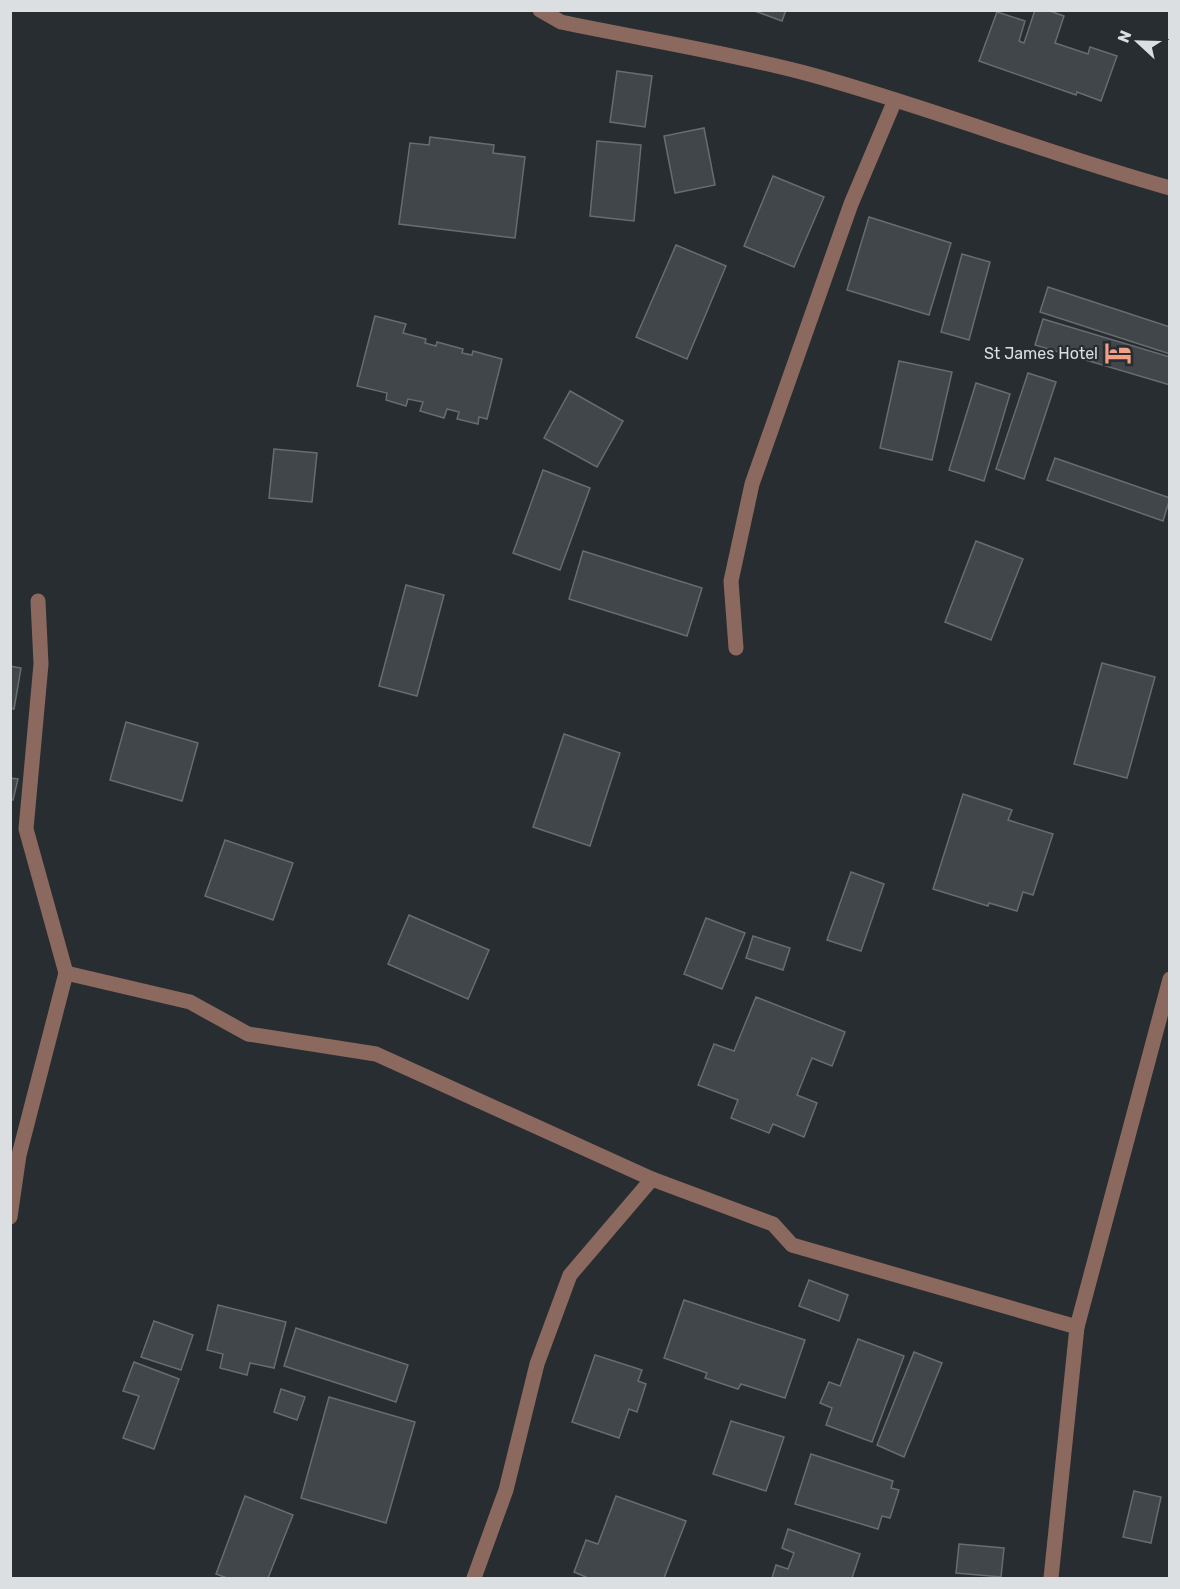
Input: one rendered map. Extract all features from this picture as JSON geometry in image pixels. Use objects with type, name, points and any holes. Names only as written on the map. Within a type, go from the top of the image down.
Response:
[{"type":"street","points":[[540,10],[561,22],[729,54],[807,74],[895,100],[1113,172],[1170,188]]},
{"type":"street","points":[[736,648],[731,581],[752,484],[851,204],[895,100]]},
{"type":"street","points":[[10,1217],[19,1155],[66,973],[26,830],[41,664],[39,601]]},
{"type":"street","points":[[66,973],[190,1002],[248,1034],[376,1054],[652,1179],[773,1224],[792,1245],[1077,1327]]},
{"type":"street","points":[[1051,1578],[1077,1327],[1170,979]]},
{"type":"street","points":[[474,1578],[506,1490],[537,1364],[570,1275],[652,1179]]},
{"type":"building","points":[[752,10],[786,10],[782,21]]},
{"type":"building","points":[[1035,10],[1047,10],[1064,16],[1055,43],[1088,54],[1090,47],[1117,56],[1101,101],[1077,92],[1076,95],[979,61],[997,12],[1025,21],[1019,41],[1024,43]]},
{"type":"building","points":[[617,71],[652,76],[645,127],[610,122]]},
{"type":"building","points":[[704,128],[715,185],[675,193],[664,136]]},
{"type":"building","points":[[430,137],[494,145],[493,153],[525,157],[515,238],[399,224],[410,143],[429,145]]},
{"type":"building","points":[[597,141],[641,145],[634,221],[590,216]]},
{"type":"building","points":[[773,176],[824,197],[794,267],[744,246]]},
{"type":"building","points":[[869,217],[951,243],[929,315],[847,290]]},
{"type":"building","points":[[676,245],[726,266],[687,359],[636,337]]},
{"type":"building","points":[[962,254],[990,262],[969,340],[941,332]]},
{"type":"building","points":[[1048,287],[1170,327],[1170,354],[1040,312]]},
{"type":"building","points":[[375,316],[406,324],[403,333],[426,339],[425,343],[436,346],[437,342],[463,349],[462,353],[472,355],[473,351],[502,359],[487,419],[479,417],[478,424],[457,419],[459,412],[447,409],[444,418],[420,411],[423,402],[408,399],[406,406],[386,400],[387,393],[357,386]]},
{"type":"building","points":[[1043,319],[1170,357],[1170,385],[1035,345]]},
{"type":"building","points":[[899,361],[952,372],[932,460],[880,448]]},
{"type":"building","points":[[1028,373],[1056,382],[1024,479],[996,469]]},
{"type":"building","points":[[976,383],[1010,394],[984,481],[949,470]]},
{"type":"building","points":[[570,391],[623,421],[597,467],[544,438]]},
{"type":"building","points":[[274,449],[317,453],[312,502],[269,498]]},
{"type":"building","points":[[1055,458],[1170,498],[1163,521],[1047,480]]},
{"type":"building","points":[[543,470],[590,488],[560,570],[513,553]]},
{"type":"building","points":[[976,541],[1023,559],[991,640],[945,622]]},
{"type":"building","points":[[583,551],[702,588],[687,636],[569,599]]},
{"type":"building","points":[[406,585],[444,595],[417,696],[379,686]]},
{"type":"building","points":[[1102,663],[1155,677],[1127,778],[1074,764]]},
{"type":"building","points":[[10,666],[21,668],[14,709],[10,708]]},
{"type":"building","points":[[126,722],[198,743],[182,801],[110,780]]},
{"type":"building","points":[[564,734],[620,753],[590,846],[533,827]]},
{"type":"building","points":[[10,778],[18,779],[13,800],[10,800]]},
{"type":"building","points":[[963,794],[1012,810],[1008,820],[1053,834],[1033,895],[1023,892],[1017,911],[989,903],[988,906],[933,889]]},
{"type":"building","points":[[225,840],[293,863],[273,920],[205,896]]},
{"type":"building","points":[[851,872],[884,884],[861,951],[827,940]]},
{"type":"building","points":[[409,915],[489,950],[468,999],[388,964]]},
{"type":"building","points":[[706,918],[745,933],[722,989],[684,974]]},
{"type":"building","points":[[753,936],[790,948],[783,970],[746,958]]},
{"type":"building","points":[[756,997],[845,1032],[832,1066],[812,1058],[797,1095],[817,1103],[804,1137],[773,1124],[769,1133],[731,1118],[738,1100],[698,1085],[714,1044],[734,1051]]},
{"type":"building","points":[[809,1280],[848,1295],[839,1321],[799,1306]]},
{"type":"building","points":[[684,1300],[805,1340],[785,1398],[741,1384],[738,1389],[705,1378],[707,1373],[664,1358]]},
{"type":"building","points":[[218,1305],[286,1322],[274,1368],[250,1363],[247,1375],[220,1368],[223,1354],[207,1350]]},
{"type":"building","points":[[154,1321],[193,1335],[181,1370],[141,1357]]},
{"type":"building","points":[[296,1328],[408,1365],[396,1402],[284,1366]]},
{"type":"building","points":[[858,1339],[904,1356],[872,1442],[826,1425],[832,1408],[820,1403],[829,1382],[840,1386]]},
{"type":"building","points":[[914,1352],[942,1363],[904,1457],[877,1445]]},
{"type":"building","points":[[595,1355],[642,1370],[638,1381],[646,1384],[637,1412],[629,1409],[619,1438],[572,1422]]},
{"type":"building","points":[[134,1362],[179,1379],[154,1449],[123,1438],[139,1396],[123,1391]]},
{"type":"building","points":[[281,1389],[305,1397],[297,1420],[274,1412]]},
{"type":"building","points":[[329,1397],[415,1422],[386,1523],[301,1498]]},
{"type":"building","points":[[731,1421],[784,1437],[766,1491],[713,1474]]},
{"type":"building","points":[[811,1454],[893,1481],[891,1488],[899,1490],[890,1518],[882,1516],[878,1529],[795,1504]]},
{"type":"building","points":[[1134,1491],[1161,1497],[1151,1543],[1123,1537]]},
{"type":"building","points":[[245,1496],[293,1515],[268,1578],[227,1578],[216,1574]]},
{"type":"building","points":[[616,1496],[686,1521],[664,1578],[586,1578],[574,1572],[586,1540],[598,1544]]},
{"type":"building","points":[[788,1529],[860,1554],[852,1578],[772,1578],[776,1565],[788,1569],[794,1553],[782,1548]]},
{"type":"building","points":[[959,1544],[1004,1548],[1001,1577],[956,1573]]},
{"type":"place","name":"St James Hotel","points":[[1118,353]]}]
